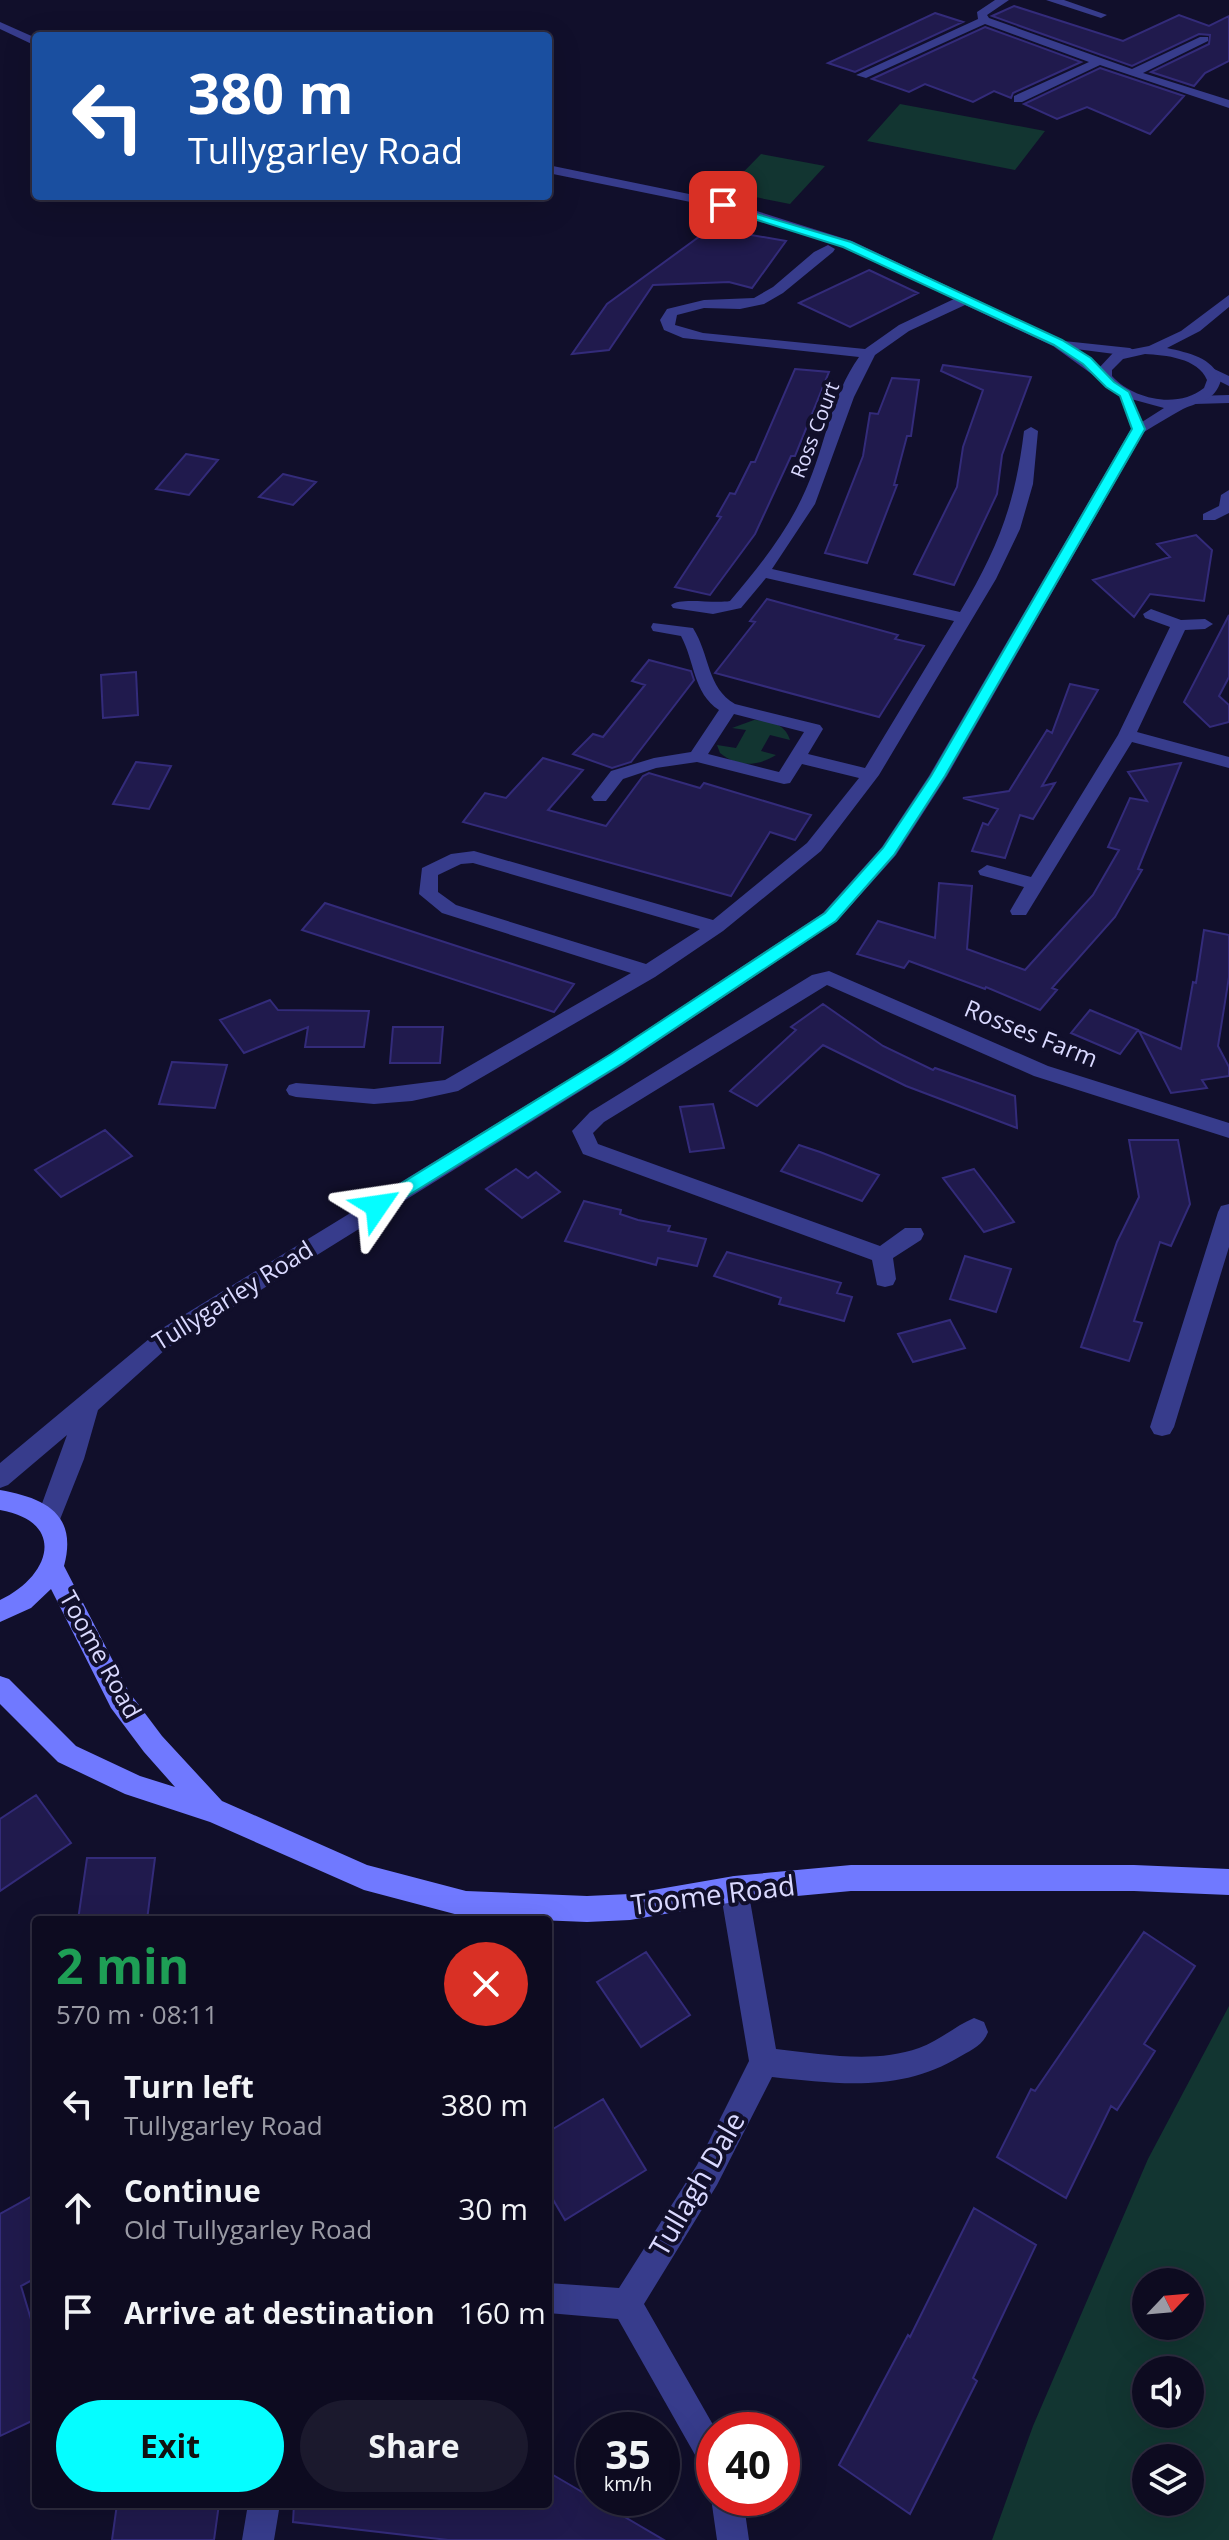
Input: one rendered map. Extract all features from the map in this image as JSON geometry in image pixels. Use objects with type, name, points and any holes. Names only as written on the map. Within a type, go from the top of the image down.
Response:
[{"type":"main road","points":[[0,1500],[28,1505],[48,1520],[57,1538],[58,1553],[53,1568],[37,1591],[0,1611]]},
{"type":"main road","name":"Toome Road","points":[[53,1568],[120,1700],[187,1785],[215,1811]]},
{"type":"main road","name":"Toome Road","points":[[0,1687],[67,1754],[134,1786],[215,1811],[364,1877],[466,1904],[587,1909],[630,1907],[734,1889],[851,1878],[1134,1878],[1229,1882]]},
{"type":"street","points":[[1003,0],[981,14],[985,20],[1102,60],[1165,86],[1229,104]]},
{"type":"street","points":[[1052,0],[1101,15]]},
{"type":"street","points":[[862,75],[985,20]]},
{"type":"street","points":[[0,25],[32,40]]},
{"type":"street","points":[[1133,73],[1204,39]]},
{"type":"street","points":[[1018,99],[1102,60]]},
{"type":"street","points":[[552,170],[723,205],[847,244],[1058,343],[1105,377],[1110,384],[1146,402],[1229,399]]},
{"type":"street","points":[[691,208],[779,231],[850,259]]},
{"type":"street","points":[[828,249],[813,256],[798,276],[756,303],[734,307],[711,304],[693,306],[672,312],[667,320],[669,327],[683,334],[703,337],[868,354]]},
{"type":"street","name":"Ross Court","points":[[679,605],[713,609],[735,605],[763,572],[814,491],[848,395],[868,354],[890,336],[967,298]]},
{"type":"street","points":[[1125,394],[1138,429],[1212,388],[1215,380],[1209,370],[1207,333],[1229,299]]},
{"type":"street","points":[[1150,350],[1181,338],[1207,333]]},
{"type":"street","points":[[1058,343],[1130,352],[1150,350],[1191,357],[1229,382]]},
{"type":"street","points":[[1105,377],[1105,369],[1110,362],[1130,352]]},
{"type":"street","name":"Tullygarley Road","points":[[0,1478],[30,1449],[88,1404],[140,1355],[169,1335],[617,1059],[830,917],[889,851],[938,776],[1138,429]]},
{"type":"street","points":[[296,1090],[358,1098],[423,1093],[451,1086],[648,972],[716,927],[814,847],[870,775],[988,579],[1012,529],[1025,484],[1031,431]]},
{"type":"street","points":[[1209,517],[1228,504]]},
{"type":"street","points":[[763,572],[963,618]]},
{"type":"street","points":[[1151,614],[1179,625],[1205,624]]},
{"type":"street","points":[[1019,911],[1127,735],[1179,625]]},
{"type":"street","points":[[600,797],[617,775],[654,763],[697,757],[784,779],[814,729],[729,708],[717,701],[702,682],[701,659],[687,632],[659,627]]},
{"type":"street","points":[[697,757],[729,708]]},
{"type":"street","points":[[1127,735],[1229,763]]},
{"type":"street","points":[[797,757],[870,775]]},
{"type":"street","points":[[648,972],[449,909],[428,894],[429,872],[458,858],[474,857],[716,927]]},
{"type":"street","points":[[987,871],[1034,884]]},
{"type":"street","name":"Rosses Farm","points":[[882,1255],[590,1149],[582,1131],[597,1117],[819,980],[839,980],[1041,1071],[1229,1131]]},
{"type":"street","points":[[1162,1427],[1229,1212]]},
{"type":"street","points":[[885,1279],[882,1255],[913,1234]]},
{"type":"street","points":[[48,1520],[72,1459],[88,1404]]},
{"type":"street","points":[[734,1889],[764,2062],[853,2069],[905,2066],[928,2058],[974,2032]]},
{"type":"street","name":"Tullagh Dale","points":[[627,2304],[707,2175],[764,2062]]},
{"type":"street","points":[[552,2298],[627,2304],[696,2426]]},
{"type":"street","points":[[258,2540],[263,2508]]},
{"type":"street","points":[[730,2516],[733,2540]]},
{"type":"green space","points":[[900,104],[1045,131],[1015,170],[867,141]]},
{"type":"green space","points":[[761,154],[825,166],[790,204],[725,191]]},
{"type":"green space","points":[[754,720],[781,726],[790,740],[770,735],[761,751],[776,755],[762,762],[740,763],[720,753],[717,745],[736,748],[746,730],[732,728]]},
{"type":"green space","points":[[1229,2006],[1229,2540],[992,2540],[1033,2426],[1148,2159]]},
{"type":"building","points":[[1014,6],[1123,41],[1179,15],[1209,26],[1229,16],[1229,61],[1205,73],[1194,86],[1151,72],[1209,44],[1210,35],[1199,34],[1132,66],[992,16]]},
{"type":"building","points":[[935,13],[963,22],[855,72],[828,63]]},
{"type":"building","points":[[985,27],[1081,62],[1013,93],[1011,98],[994,91],[973,102],[925,84],[909,92],[872,79]]},
{"type":"building","points":[[1100,68],[1184,96],[1150,134],[1087,107],[1057,119],[1024,104]]},
{"type":"building","points":[[711,228],[786,241],[752,288],[729,282],[653,285],[609,350],[572,354],[607,304]]},
{"type":"building","points":[[869,270],[918,293],[850,327],[799,303]]},
{"type":"building","points":[[943,365],[1031,377],[1002,455],[997,494],[954,585],[914,574],[957,487],[963,447],[983,390],[941,371]]},
{"type":"building","points":[[795,369],[829,372],[795,456],[791,456],[755,534],[710,595],[675,587],[721,517],[717,516],[730,493],[735,494],[751,462],[755,462]]},
{"type":"building","points":[[892,378],[919,380],[911,436],[907,436],[894,485],[897,485],[867,563],[825,553],[863,456],[870,413],[878,414]]},
{"type":"building","points":[[186,454],[218,460],[189,495],[156,489]]},
{"type":"building","points":[[283,474],[316,482],[293,505],[259,497]]},
{"type":"building","points":[[1196,535],[1212,550],[1204,601],[1150,594],[1134,617],[1093,580],[1170,557],[1157,544]]},
{"type":"building","points":[[767,599],[898,635],[895,639],[924,646],[879,717],[715,673],[755,622],[750,621]]},
{"type":"building","points":[[1229,615],[1229,677],[1219,696],[1229,705],[1229,722],[1210,727],[1184,702]]},
{"type":"building","points":[[649,660],[691,671],[694,680],[631,762],[612,768],[573,754],[593,734],[603,737],[645,685],[632,681]]},
{"type":"building","points":[[136,672],[138,715],[103,718],[101,675]]},
{"type":"building","points":[[1070,684],[1098,690],[1042,786],[1055,783],[1033,819],[1020,815],[1005,858],[972,851],[983,823],[988,825],[998,809],[963,798],[1009,791],[1047,730],[1052,733]]},
{"type":"building","points":[[543,758],[583,770],[548,810],[606,826],[643,776],[649,773],[700,788],[704,783],[811,815],[795,840],[770,832],[731,896],[463,822],[485,793],[506,798]]},
{"type":"building","points":[[136,762],[171,766],[149,809],[113,804]]},
{"type":"building","points":[[1181,763],[1138,869],[1142,870],[1115,917],[1052,988],[1057,990],[1040,1010],[986,987],[909,961],[904,968],[857,954],[878,921],[935,938],[939,883],[972,886],[967,949],[1025,970],[1093,895],[1119,850],[1108,847],[1130,798],[1147,801],[1128,772]]},
{"type":"building","points":[[325,903],[574,984],[554,1012],[302,930]]},
{"type":"building","points":[[1204,930],[1229,935],[1229,977],[1218,1046],[1229,1067],[1229,1076],[1202,1080],[1207,1088],[1171,1093],[1139,1031],[1181,1049]]},
{"type":"building","points":[[270,1000],[278,1010],[369,1011],[364,1047],[305,1047],[308,1027],[244,1053],[220,1020]]},
{"type":"building","points":[[823,1004],[883,1046],[933,1070],[935,1068],[1015,1096],[1017,1128],[906,1086],[823,1045],[757,1106],[730,1091],[796,1030],[791,1027]]},
{"type":"building","points":[[1090,1010],[1138,1030],[1120,1054],[1071,1033]]},
{"type":"building","points":[[393,1027],[443,1027],[440,1063],[390,1063]]},
{"type":"building","points":[[172,1062],[227,1065],[215,1108],[159,1104]]},
{"type":"building","points":[[713,1104],[724,1148],[690,1152],[680,1107]]},
{"type":"building","points":[[105,1130],[132,1156],[61,1197],[35,1170]]},
{"type":"building","points":[[1129,1140],[1178,1140],[1190,1204],[1171,1246],[1160,1242],[1134,1321],[1142,1323],[1129,1361],[1081,1347],[1117,1242],[1139,1197]]},
{"type":"building","points":[[799,1145],[879,1175],[862,1201],[781,1171]]},
{"type":"building","points":[[516,1169],[528,1178],[536,1172],[560,1192],[522,1218],[486,1189]]},
{"type":"building","points":[[974,1169],[1014,1222],[984,1232],[943,1178]]},
{"type":"building","points":[[584,1201],[621,1210],[620,1214],[638,1220],[670,1226],[668,1231],[706,1239],[697,1266],[658,1258],[656,1265],[565,1241]]},
{"type":"building","points":[[727,1252],[841,1283],[837,1293],[852,1297],[844,1321],[779,1304],[781,1298],[714,1276]]},
{"type":"building","points":[[965,1256],[1011,1269],[996,1312],[950,1299]]},
{"type":"building","points":[[950,1320],[965,1348],[913,1362],[898,1334]]},
{"type":"building","points":[[36,1795],[71,1843],[0,1891],[0,1819]]},
{"type":"building","points":[[87,1858],[155,1858],[148,1916],[79,1916]]},
{"type":"building","points":[[1144,1932],[1195,1966],[1144,2044],[1155,2051],[1117,2110],[1111,2106],[1066,2198],[997,2157],[1031,2089],[1035,2091]]},
{"type":"building","points":[[646,1952],[690,2015],[641,2047],[597,1982]]},
{"type":"building","points":[[603,2099],[646,2170],[565,2220],[552,2198],[552,2130]]},
{"type":"building","points":[[32,2196],[32,2280],[21,2286],[32,2323],[32,2421],[0,2436],[0,2214]]},
{"type":"building","points":[[974,2208],[1036,2245],[973,2378],[977,2381],[910,2514],[839,2465],[908,2335],[910,2337]]},
{"type":"building","points":[[552,2474],[576,2488],[576,2516],[623,2516],[664,2540],[448,2540],[293,2522],[294,2508],[552,2508]]},
{"type":"building","points":[[116,2508],[218,2508],[214,2540],[112,2540]]},
{"type":"route","points":[[377,1206],[617,1059],[830,917],[889,851],[938,776],[1138,429],[1125,394],[1087,361],[1058,343],[847,244],[723,205]]}]
